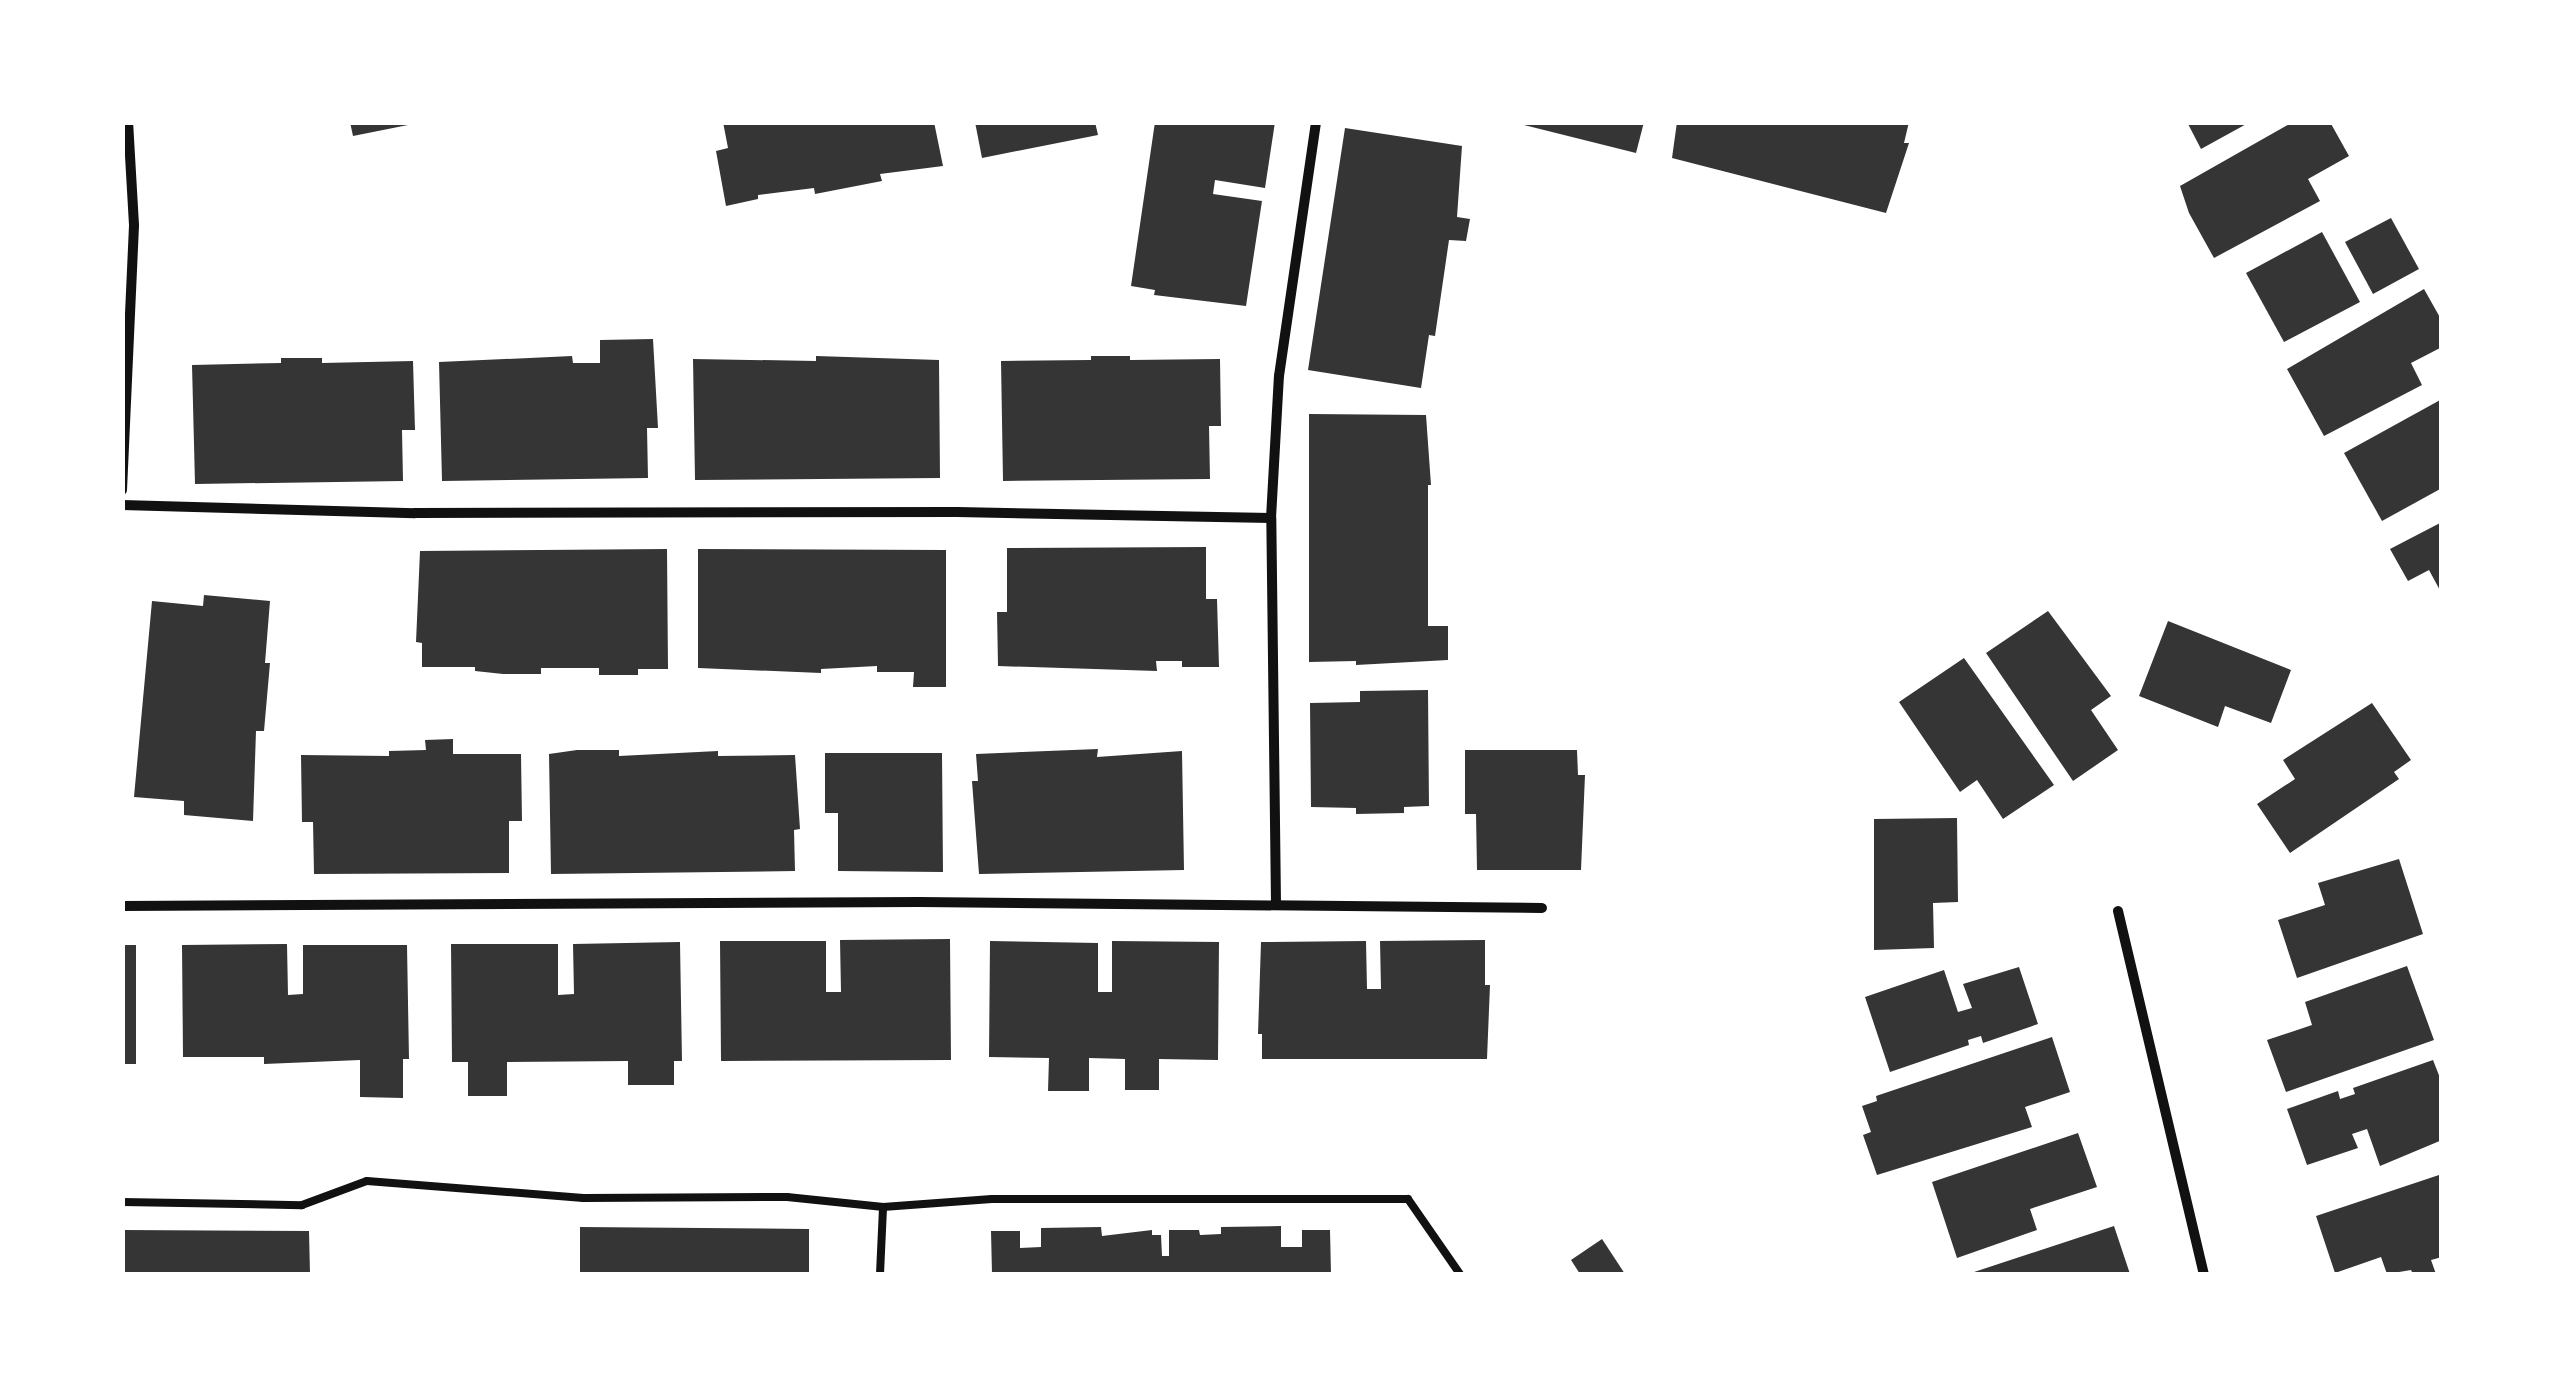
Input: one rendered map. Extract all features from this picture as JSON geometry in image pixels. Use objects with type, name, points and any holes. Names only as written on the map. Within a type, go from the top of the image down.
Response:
[{"type":"street","points":[[122,490],[128,122]]},
{"type":"street","points":[[1276,904],[1271,518],[1278,376],[1316,122]]},
{"type":"street","points":[[122,505],[416,513],[956,512],[1271,518]]},
{"type":"street","points":[[122,906],[1276,904],[1542,908]]},
{"type":"street","points":[[2118,911],[2204,1274]]},
{"type":"lane","points":[[122,1202],[302,1205],[367,1181],[583,1198],[787,1198],[883,1207],[992,1199],[1408,1199],[1460,1274]]},
{"type":"lane","points":[[880,1274],[883,1207]]},
{"type":"building","points":[[350,122],[413,122],[413,124],[353,136]]},
{"type":"building","points":[[723,122],[934,122],[943,166],[880,174],[882,181],[815,194],[814,188],[758,195],[758,199],[726,206],[716,151],[728,148]]},
{"type":"building","points":[[975,122],[1095,122],[1098,135],[982,158]]},
{"type":"building","points":[[1155,122],[1275,122],[1265,188],[1215,180],[1213,194],[1262,201],[1246,306],[1154,295],[1155,290],[1131,286]]},
{"type":"building","points":[[1512,122],[1644,122],[1636,153]]},
{"type":"building","points":[[1677,122],[1909,122],[1904,143],[1909,143],[1886,213],[1672,158]]},
{"type":"building","points":[[2187,122],[2250,122],[2201,149]]},
{"type":"building","points":[[2293,122],[2330,122],[2349,156],[2308,179],[2320,201],[2214,258],[2189,213],[2180,186]]},
{"type":"building","points":[[1345,128],[1462,146],[1457,217],[1470,219],[1466,241],[1449,240],[1435,336],[1429,335],[1421,388],[1308,370]]},
{"type":"building","points":[[2391,218],[2419,269],[2373,294],[2345,242]]},
{"type":"building","points":[[2322,232],[2360,302],[2284,342],[2246,273]]},
{"type":"building","points":[[2424,289],[2442,321],[2442,347],[2411,363],[2422,385],[2324,436],[2287,369]]},
{"type":"building","points":[[653,339],[658,428],[647,428],[648,478],[442,481],[439,362],[572,356],[573,363],[600,363],[600,340]]},
{"type":"building","points":[[816,356],[939,360],[940,478],[695,480],[693,359],[816,361]]},
{"type":"building","points":[[1091,356],[1130,356],[1130,360],[1220,359],[1221,426],[1209,426],[1210,479],[1003,481],[1001,361],[1091,360]]},
{"type":"building","points":[[281,358],[322,358],[322,363],[413,361],[415,430],[402,430],[403,481],[195,484],[192,365],[281,363]]},
{"type":"building","points":[[2442,399],[2442,488],[2382,521],[2344,453]]},
{"type":"building","points":[[1309,414],[1426,415],[1431,485],[1428,626],[1448,626],[1448,660],[1356,665],[1356,661],[1309,662]]},
{"type":"building","points":[[2442,522],[2442,594],[2429,570],[2408,581],[2390,549]]},
{"type":"building","points":[[1206,547],[1206,599],[1217,599],[1219,667],[1182,667],[1182,661],[1156,661],[1157,671],[998,666],[997,612],[1007,612],[1007,548]]},
{"type":"building","points":[[667,549],[668,669],[638,669],[638,675],[599,675],[599,668],[541,668],[541,674],[503,674],[475,671],[475,667],[422,667],[422,643],[416,642],[420,551]]},
{"type":"building","points":[[698,549],[946,550],[946,687],[913,687],[914,672],[877,672],[877,666],[821,669],[821,673],[698,668]]},
{"type":"building","points":[[204,595],[270,601],[265,663],[270,663],[264,731],[256,731],[253,821],[184,815],[184,801],[134,797],[152,601],[203,606]]},
{"type":"building","points":[[2048,611],[2111,696],[2091,710],[2118,750],[2073,781],[1986,653]]},
{"type":"building","points":[[2168,621],[2291,670],[2271,723],[2225,706],[2218,727],[2139,696]]},
{"type":"building","points":[[1964,658],[2054,785],[2003,819],[1977,780],[1960,792],[1899,702]]},
{"type":"building","points":[[1428,690],[1429,806],[1404,807],[1404,813],[1356,814],[1356,808],[1311,807],[1310,703],[1360,702],[1360,691]]},
{"type":"building","points":[[2372,703],[2411,760],[2394,772],[2399,779],[2290,853],[2257,804],[2295,779],[2283,760]]},
{"type":"building","points":[[453,739],[453,754],[521,754],[522,821],[509,821],[509,873],[314,874],[313,822],[302,822],[301,755],[389,756],[389,751],[426,750],[425,740]]},
{"type":"building","points":[[1098,749],[1097,757],[1182,751],[1184,870],[979,874],[972,781],[978,781],[976,754]]},
{"type":"building","points":[[619,750],[619,756],[718,751],[718,756],[795,755],[800,829],[794,830],[795,871],[551,874],[549,754]]},
{"type":"building","points":[[1465,750],[1577,750],[1578,775],[1585,775],[1581,870],[1477,870],[1476,814],[1465,814]]},
{"type":"building","points":[[825,753],[942,753],[943,872],[838,871],[838,813],[825,813]]},
{"type":"building","points":[[1957,818],[1958,902],[1933,903],[1934,948],[1874,950],[1874,819]]},
{"type":"building","points":[[2399,859],[2423,934],[2297,978],[2278,920],[2325,905],[2318,883]]},
{"type":"building","points":[[950,939],[951,1060],[721,1061],[720,941],[826,941],[826,992],[841,992],[840,940]]},
{"type":"building","points":[[1485,940],[1485,985],[1490,985],[1487,1059],[1262,1059],[1262,1034],[1258,1034],[1261,942],[1366,941],[1367,989],[1381,989],[1380,941]]},
{"type":"building","points":[[990,941],[1098,943],[1098,992],[1112,992],[1112,941],[1219,942],[1218,1060],[1159,1059],[1159,1090],[1125,1090],[1125,1059],[1089,1058],[1089,1091],[1048,1091],[1049,1058],[989,1057]]},
{"type":"building","points":[[680,942],[682,1061],[674,1061],[674,1085],[628,1085],[628,1061],[507,1062],[507,1096],[468,1096],[468,1062],[452,1062],[451,944],[558,944],[558,995],[574,994],[573,944]]},
{"type":"building","points":[[287,944],[288,995],[303,994],[303,945],[407,945],[409,1059],[403,1059],[403,1098],[360,1097],[360,1060],[264,1064],[264,1057],[183,1057],[182,945]]},
{"type":"building","points":[[122,945],[136,945],[136,1064],[122,1064]]},
{"type":"building","points":[[2407,966],[2434,1040],[2286,1092],[2267,1040],[2312,1025],[2305,1002]]},
{"type":"building","points":[[2019,967],[2038,1024],[1983,1043],[1981,1036],[1968,1040],[1969,1045],[1890,1072],[1865,997],[1944,970],[1958,1012],[1972,1008],[1963,984]]},
{"type":"building","points":[[2052,1037],[2070,1092],[2025,1107],[2032,1127],[1877,1175],[1863,1135],[1871,1132],[1862,1106],[1877,1101],[1876,1096]]},
{"type":"building","points":[[2433,1060],[2442,1083],[2442,1140],[2380,1166],[2367,1129],[2352,1134],[2358,1148],[2307,1165],[2287,1109],[2338,1091],[2340,1099],[2355,1094],[2353,1088]]},
{"type":"building","points":[[2078,1133],[2097,1187],[2030,1209],[2037,1230],[1957,1258],[1932,1182]]},
{"type":"building","points":[[2442,1174],[2442,1257],[2431,1260],[2436,1274],[2413,1274],[2411,1270],[2387,1274],[2381,1257],[2335,1273],[2316,1216]]},
{"type":"building","points":[[1281,1226],[1281,1247],[1302,1247],[1302,1230],[1330,1230],[1331,1274],[992,1274],[991,1231],[1020,1231],[1020,1248],[1041,1247],[1041,1228],[1101,1227],[1102,1236],[1152,1230],[1152,1235],[1161,1235],[1162,1256],[1169,1256],[1169,1230],[1199,1230],[1200,1235],[1221,1234],[1221,1227]]},
{"type":"building","points":[[2114,1226],[2130,1274],[1968,1274]]},
{"type":"building","points":[[580,1227],[809,1229],[809,1274],[580,1274]]},
{"type":"building","points":[[122,1230],[309,1231],[310,1274],[122,1274]]},
{"type":"building","points":[[1602,1239],[1625,1274],[1580,1274],[1571,1260]]}]
